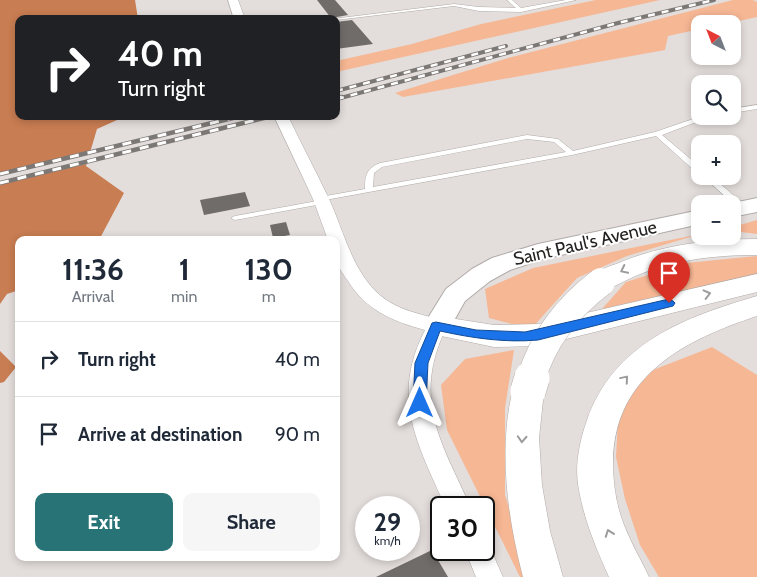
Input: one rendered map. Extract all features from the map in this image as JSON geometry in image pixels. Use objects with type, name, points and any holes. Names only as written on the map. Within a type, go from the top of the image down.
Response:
[{"type":"highway","points":[[542,577],[528,516],[522,463],[522,430],[528,390],[538,360],[554,328],[575,302],[601,282],[631,266],[665,256],[717,248],[757,247]]},
{"type":"highway","points":[[436,326],[494,336],[538,335],[757,283]]},
{"type":"highway","points":[[629,577],[613,545],[597,488],[595,452],[597,436],[605,410],[626,376],[655,351],[700,326],[757,306]]},
{"type":"street","points":[[233,0],[239,15]]},
{"type":"street","points":[[283,120],[337,236]]},
{"type":"street","name":"Saint Paul's Avenue","points":[[436,326],[450,303],[464,286],[501,264],[538,252],[691,219]]},
{"type":"street","points":[[340,244],[352,271],[369,296],[398,315],[436,326],[422,363],[419,390],[421,417],[454,496]]},
{"type":"street","points":[[483,561],[490,577]]},
{"type":"lane","points":[[437,0],[443,6]]},
{"type":"lane","points":[[509,0],[521,10]]},
{"type":"lane","points":[[340,18],[454,5],[479,9],[521,10],[574,0]]},
{"type":"lane","points":[[741,110],[757,107]]},
{"type":"lane","points":[[235,218],[370,190],[572,153],[657,134],[691,122]]},
{"type":"lane","points":[[657,134],[691,163]]},
{"type":"lane","points":[[370,190],[368,174],[370,170],[380,165],[527,137],[556,140],[572,153]]},
{"type":"lane","points":[[717,185],[744,207]]},
{"type":"shaded area","points":[[0,0],[135,0],[137,15],[15,15],[15,120],[117,120],[97,129],[86,166],[124,193],[101,236],[15,236],[15,291],[7,294],[0,304]]},
{"type":"shaded area","points":[[596,0],[660,0],[340,71],[340,60],[412,44],[481,24]]},
{"type":"shaded area","points":[[733,0],[753,0],[757,2],[757,17],[741,20],[741,15],[691,15],[691,31],[668,36],[665,50],[403,97],[395,93],[508,58]]},
{"type":"shaded area","points":[[757,220],[757,234],[741,232],[741,225]]},
{"type":"shaded area","points":[[691,236],[627,256],[577,278],[531,329],[489,318],[485,289],[533,268]]},
{"type":"shaded area","points":[[757,256],[757,274],[602,309],[626,282],[686,263]]},
{"type":"shaded area","points":[[712,347],[757,375],[757,577],[659,577],[640,545],[625,499],[616,457],[618,419],[635,388],[653,370]]},
{"type":"shaded area","points":[[514,350],[505,408],[505,495],[530,577],[520,577],[495,527],[495,496],[480,496],[447,430],[441,385],[465,359]]},
{"type":"shaded area","points":[[0,351],[15,368],[4,382],[0,383]]},
{"type":"pier","points":[[93,152],[90,163],[0,184],[0,174]]},
{"type":"building","points":[[317,0],[335,0],[348,15],[340,16],[329,15]]},
{"type":"building","points":[[352,20],[373,44],[340,48],[340,22]]},
{"type":"building","points":[[245,192],[250,206],[204,215],[200,200]]},
{"type":"building","points":[[286,222],[290,235],[273,236],[270,225]]},
{"type":"building","points":[[430,551],[430,561],[439,561],[448,577],[376,577],[409,561],[420,561],[420,556]]},
{"type":"railway","points":[[340,98],[618,23],[714,0]]},
{"type":"railway","points":[[340,90],[506,46]]},
{"type":"railway","points":[[0,174],[224,120]]},
{"type":"railway","points":[[0,183],[256,120]]},
{"type":"route","points":[[420,403],[419,390],[422,363],[436,326],[476,334],[525,337],[669,303]]}]
